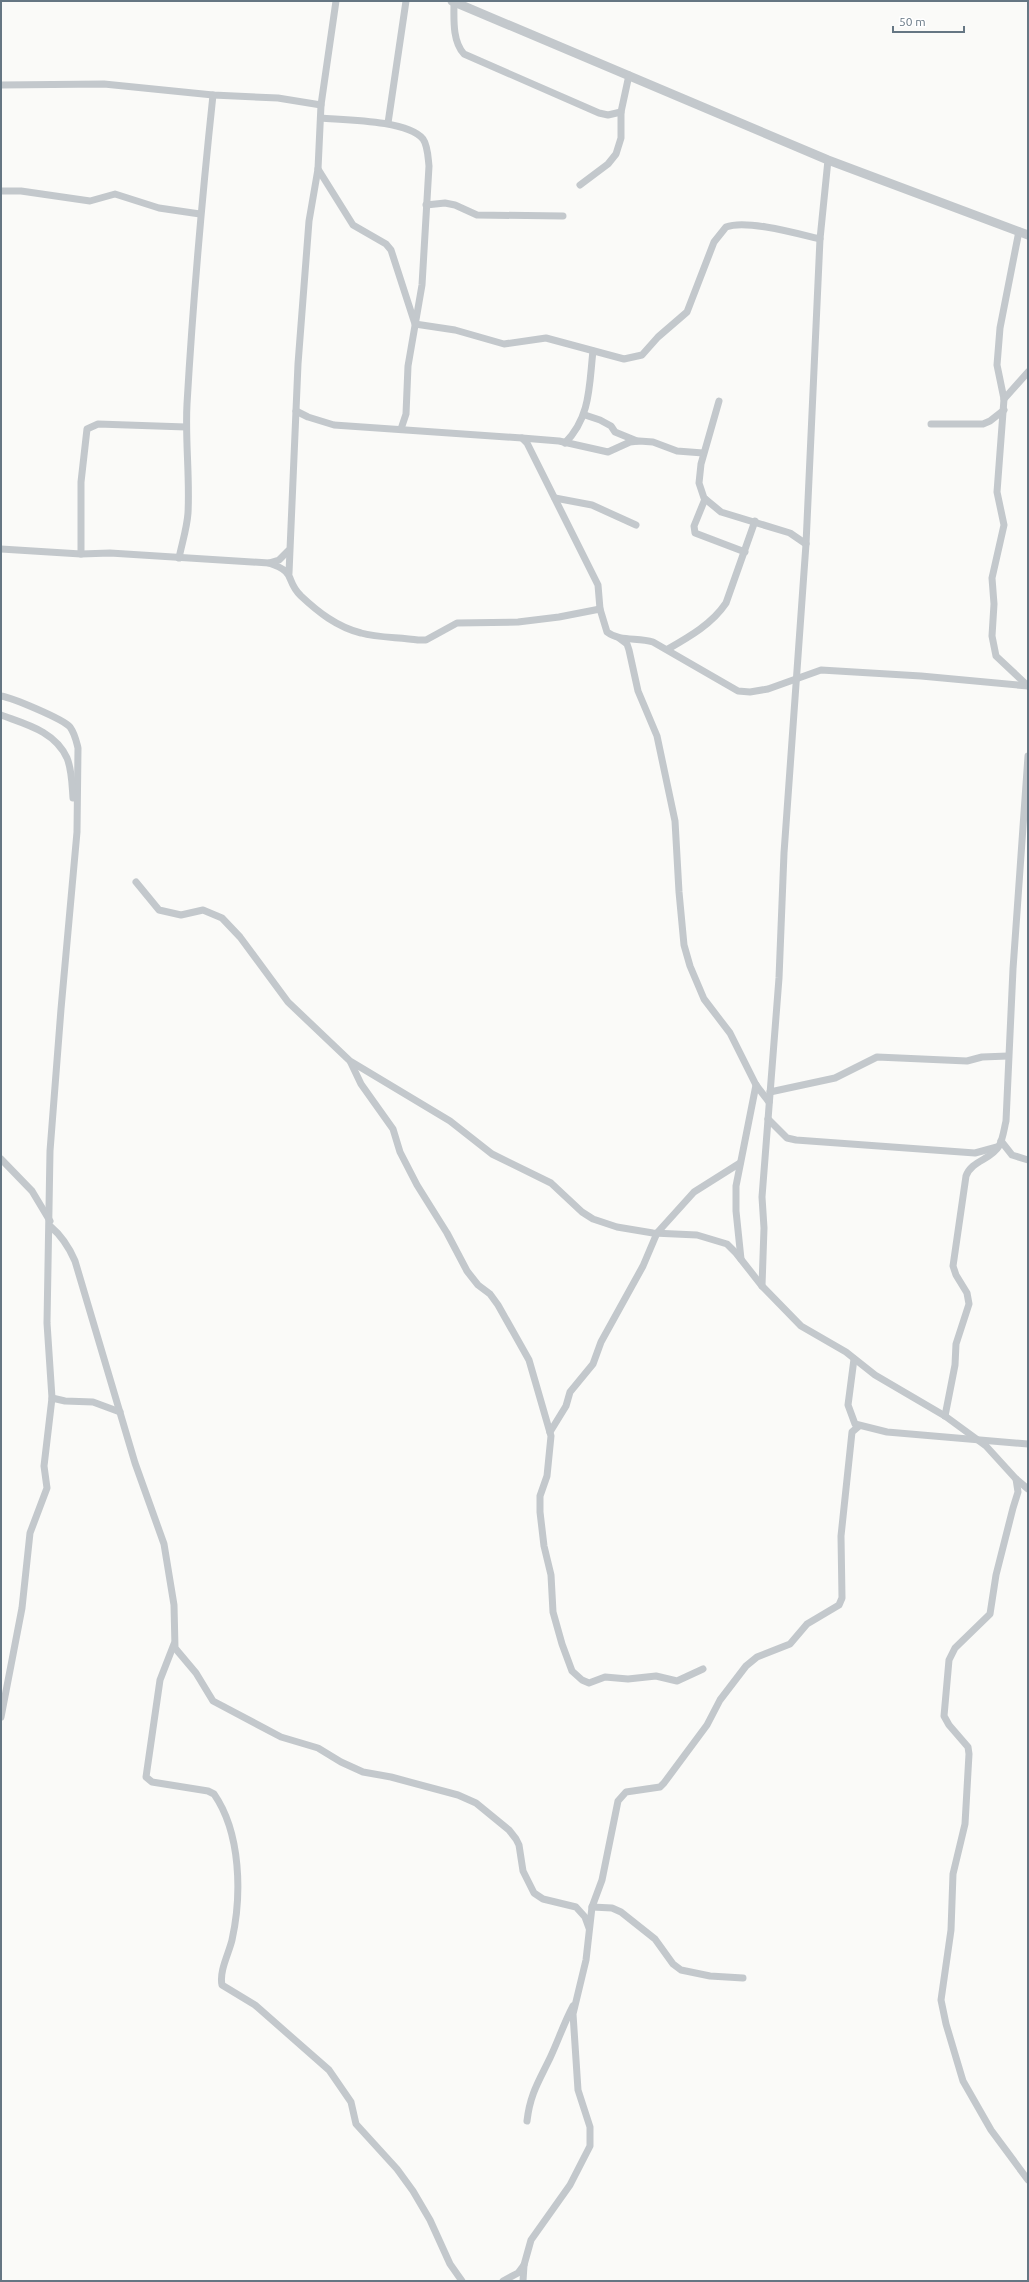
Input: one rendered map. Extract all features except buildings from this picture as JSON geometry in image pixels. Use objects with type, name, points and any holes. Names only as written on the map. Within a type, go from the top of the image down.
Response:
[{"type":"street","points":[[289,573],[288,551],[294,485],[298,364],[309,221],[318,169],[321,105],[336,1]]},
{"type":"street","points":[[388,123],[406,1]]},
{"type":"street","points":[[621,112],[608,115],[598,114],[464,54],[457,44],[453,2],[828,160],[1028,235]]},
{"type":"street","points":[[580,185],[608,164],[616,154],[621,138],[621,112],[629,75]]},
{"type":"street","points":[[1,85],[104,84],[213,95],[278,98],[321,105]]},
{"type":"street","points":[[179,558],[188,514],[186,426],[191,332],[200,250],[200,214],[213,95]]},
{"type":"street","points":[[321,118],[388,123],[423,139],[427,150],[429,166],[422,285],[408,366],[406,414],[401,429]]},
{"type":"street","points":[[762,1286],[764,1228],[762,1197],[779,978],[784,854],[806,544],[820,239],[828,160]]},
{"type":"street","points":[[318,169],[353,225],[386,244],[391,250],[415,324]]},
{"type":"street","points":[[1,191],[22,191],[90,201],[115,194],[159,208],[200,214]]},
{"type":"street","points":[[426,205],[445,203],[455,204],[477,214],[563,216]]},
{"type":"street","points":[[415,324],[455,330],[504,344],[546,338],[624,359],[642,355],[658,337],[687,312],[714,242],[726,227],[740,226],[777,228],[820,239]]},
{"type":"street","points":[[1019,231],[1000,328],[997,366],[1004,399],[997,492],[1004,525],[992,578],[994,604],[992,636],[996,656],[1028,686]]},
{"type":"street","points":[[565,443],[576,432],[584,415],[593,351]]},
{"type":"street","points":[[1004,399],[1028,372]]},
{"type":"street","points":[[719,401],[709,439],[703,453],[699,483],[705,499],[722,512],[790,533],[806,544]]},
{"type":"street","points":[[931,424],[983,424],[990,421],[1004,410]]},
{"type":"street","points":[[296,411],[308,417],[334,425],[522,438],[565,443],[608,452],[637,441]]},
{"type":"street","points":[[584,415],[600,420],[611,426],[615,432],[637,441],[653,442],[677,451],[703,453]]},
{"type":"street","points":[[81,554],[81,488],[87,428],[98,424],[186,426]]},
{"type":"street","points":[[522,438],[527,443],[598,586],[600,609],[605,630],[627,644],[638,691],[657,736],[675,821],[684,945],[690,966],[704,999],[730,1033],[756,1086],[769,1102]]},
{"type":"street","points":[[554,498],[592,505],[636,525]]},
{"type":"street","points":[[705,499],[698,515],[694,533],[745,552]]},
{"type":"street","points":[[668,649],[686,639],[718,614],[726,603],[755,521]]},
{"type":"street","points":[[1,549],[81,554],[110,552],[179,558],[269,563],[284,568],[289,573],[300,594],[319,613],[338,624],[361,633],[426,640],[458,623],[518,622],[559,617],[600,609]]},
{"type":"street","points":[[269,563],[279,560],[288,551]]},
{"type":"street","points":[[619,638],[644,639],[668,649],[723,683],[744,692],[768,689],[822,670],[1028,686]]},
{"type":"street","points":[[1018,677],[1028,677]]},
{"type":"street","points":[[1,696],[69,726],[75,735],[78,748],[77,832],[60,1009],[50,1151],[50,1224],[47,1323],[52,1398],[44,1466],[46,1488],[45,1496],[30,1533],[22,1608],[1,1717]]},
{"type":"street","points":[[1,715],[48,734],[63,751],[70,769],[77,832]]},
{"type":"street","points":[[945,1416],[955,1365],[956,1344],[969,1304],[966,1293],[956,1275],[953,1266],[966,1176],[968,1169],[989,1156],[1000,1144],[1006,1121],[1008,1056],[1028,756]]},
{"type":"street","points":[[136,882],[159,910],[181,915],[203,910],[222,918],[240,937],[288,1002],[350,1061],[450,1120],[492,1154],[551,1183],[582,1212],[592,1219],[617,1227],[657,1233],[697,1235],[727,1244],[742,1259],[762,1286],[801,1326],[846,1352],[875,1374],[945,1416],[974,1439],[986,1446],[1016,1479],[1028,1489]]},
{"type":"street","points":[[770,1092],[835,1078],[877,1057],[967,1061],[982,1057],[1008,1056]]},
{"type":"street","points":[[350,1061],[361,1084],[392,1129],[400,1152],[417,1185],[447,1233],[467,1270],[478,1285],[490,1294],[498,1304],[529,1360],[550,1432],[547,1476],[540,1496],[540,1512],[544,1546],[551,1574],[553,1612],[562,1644],[572,1671],[582,1680],[589,1683],[605,1677],[628,1679],[656,1676],[677,1681],[703,1670]]},
{"type":"street","points":[[742,1259],[735,1197],[740,1163],[756,1086]]},
{"type":"street","points":[[768,1119],[787,1138],[796,1140],[975,1153],[1000,1144]]},
{"type":"street","points":[[1000,1144],[1012,1155],[1028,1160]]},
{"type":"street","points":[[1,1159],[32,1191],[50,1224],[69,1246],[75,1261],[135,1463],[164,1544],[174,1605],[174,1643],[176,1652],[196,1673],[213,1700],[281,1737],[318,1748],[340,1762],[363,1772],[391,1777],[458,1794],[485,1808],[510,1830],[516,1839],[519,1845],[523,1871],[534,1893],[543,1899],[576,1907],[585,1917],[589,1930]]},
{"type":"street","points":[[550,1432],[566,1406],[570,1392],[593,1364],[601,1342],[643,1266],[657,1233],[694,1192],[740,1163]]},
{"type":"street","points":[[854,1359],[848,1405],[852,1421],[859,1426],[886,1432],[1028,1444]]},
{"type":"street","points":[[52,1398],[65,1401],[93,1402],[120,1412]]},
{"type":"street","points":[[523,2281],[524,2265],[531,2240],[570,2185],[590,2146],[590,2127],[578,2090],[573,2014],[579,1994],[592,1907],[602,1880],[618,1801],[622,1795],[631,1790],[660,1787],[707,1725],[720,1700],[746,1666],[757,1657],[790,1644],[807,1624],[839,1605],[842,1598],[840,1536],[850,1468],[852,1432],[859,1426]]},
{"type":"street","points":[[1016,1479],[1017,1499],[996,1575],[990,1614],[955,1648],[949,1660],[944,1716],[949,1726],[968,1746],[969,1754],[965,1824],[953,1874],[950,1930],[941,2000],[946,2024],[963,2081],[991,2130],[1028,2180]]},
{"type":"street","points":[[174,1643],[160,1680],[146,1777],[152,1782],[208,1791],[214,1794],[231,1831],[237,1857],[236,1897],[232,1940],[222,1977],[222,1985],[255,2005],[329,2070],[351,2102],[356,2124],[397,2169],[413,2191],[430,2220],[450,2264],[462,2281]]},
{"type":"street","points":[[592,1907],[612,1908],[621,1912],[655,1939],[673,1964],[681,1970],[710,1976],[743,1978]]},
{"type":"street","points":[[527,2121],[529,2104],[534,2088],[551,2057],[579,1994]]},
{"type":"street","points":[[503,2281],[518,2272],[524,2265]]}]
